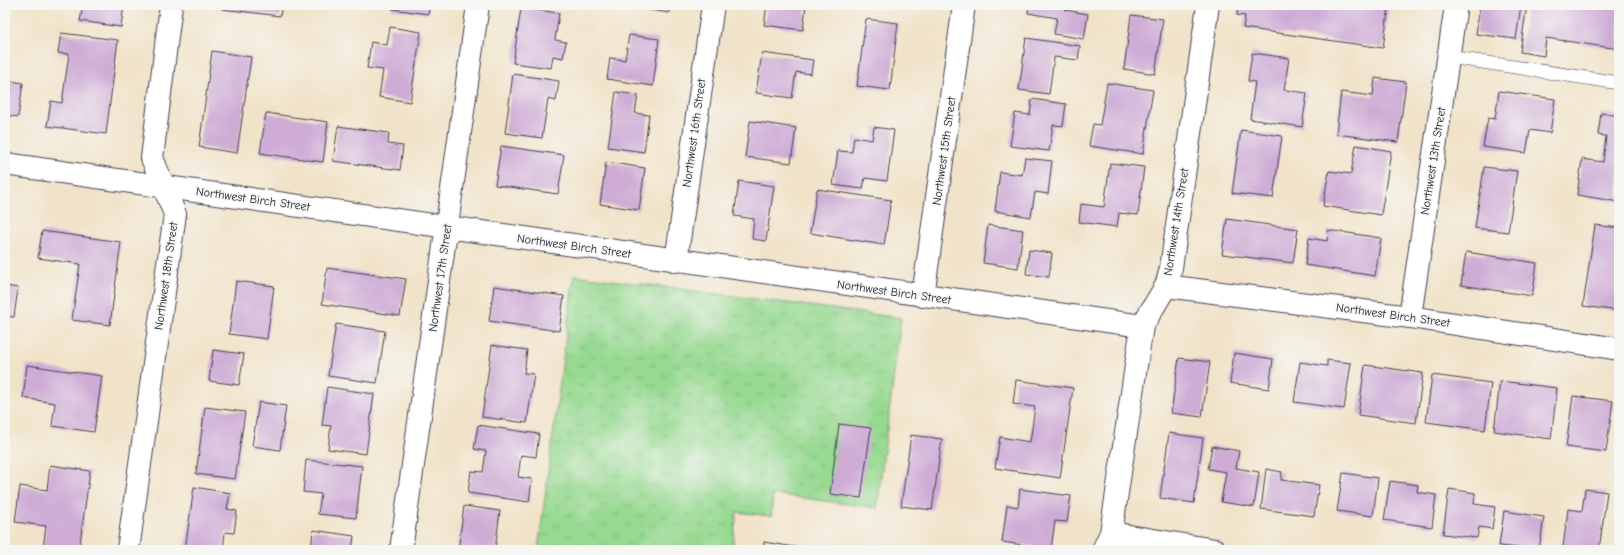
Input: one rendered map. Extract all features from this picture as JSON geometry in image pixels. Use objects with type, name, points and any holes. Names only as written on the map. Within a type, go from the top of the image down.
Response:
[{"type":"street","name":"Northwest 18th Street","points":[[128,550],[175,214],[162,186],[152,158],[171,5]]},
{"type":"street","name":"Northwest 17th Street","points":[[401,550],[478,5]]},
{"type":"street","name":"Northwest 16th Street","points":[[676,260],[713,5]]},
{"type":"street","name":"Northwest 15th Street","points":[[923,296],[964,5]]},
{"type":"street","name":"Northwest 14th Street","points":[[1107,542],[1142,326],[1166,286],[1171,268],[1208,5]]},
{"type":"street","name":"Northwest 13th Street","points":[[1410,317],[1456,5]]},
{"type":"street","name":"Northwest Birch Street","points":[[5,164],[1142,326]]},
{"type":"street","name":"Northwest Birch Street","points":[[1166,286],[1410,317],[1619,349]]},
{"type":"street","points":[[1107,542],[1215,550]]},
{"type":"lane","points":[[1449,57],[1619,83]]},
{"type":"green space","points":[[574,275],[901,318],[877,508],[773,494],[771,516],[737,512],[732,550],[538,550]]},
{"type":"building","points":[[83,5],[124,5],[121,27],[80,21]]},
{"type":"building","points":[[222,5],[282,5],[280,16],[222,9]]},
{"type":"building","points":[[392,5],[430,5],[428,14],[392,9]]},
{"type":"building","points":[[638,5],[670,5],[669,13],[638,8]]},
{"type":"building","points":[[767,5],[806,5],[803,30],[764,25]]},
{"type":"building","points":[[1029,5],[1066,5],[1065,10],[1088,14],[1084,39],[1054,34],[1057,18],[1028,13]]},
{"type":"building","points":[[1238,5],[1389,5],[1383,48],[1243,28],[1245,16],[1237,15]]},
{"type":"building","points":[[1480,5],[1521,5],[1516,39],[1476,34]]},
{"type":"building","points":[[1527,5],[1619,5],[1619,49],[1546,38],[1544,56],[1520,52]]},
{"type":"building","points":[[521,8],[559,13],[555,40],[566,42],[563,58],[553,56],[551,68],[513,63]]},
{"type":"building","points":[[1131,15],[1163,19],[1155,74],[1124,69]]},
{"type":"building","points":[[866,19],[898,23],[890,90],[857,86]]},
{"type":"building","points":[[390,27],[421,32],[410,102],[379,97],[383,70],[367,68],[371,42],[387,45]]},
{"type":"building","points":[[61,33],[118,40],[106,134],[47,126],[51,101],[62,103],[69,54],[58,53]]},
{"type":"building","points":[[629,35],[659,39],[653,86],[607,79],[610,58],[625,60]]},
{"type":"building","points":[[1026,38],[1080,46],[1078,60],[1054,57],[1049,94],[1019,90]]},
{"type":"building","points":[[212,51],[251,57],[237,153],[199,147]]},
{"type":"building","points":[[762,53],[813,60],[811,74],[796,72],[792,98],[756,93]]},
{"type":"building","points":[[1252,53],[1289,58],[1284,90],[1307,93],[1302,127],[1250,119],[1255,82],[1248,81]]},
{"type":"building","points":[[1618,54],[1619,64],[1617,64]]},
{"type":"building","points":[[513,74],[559,81],[556,101],[548,99],[542,138],[505,133]]},
{"type":"building","points":[[1375,78],[1406,82],[1398,142],[1336,134],[1341,92],[1373,96]]},
{"type":"building","points":[[5,80],[23,83],[18,117],[5,115]]},
{"type":"building","points":[[1107,83],[1153,90],[1143,154],[1089,146],[1093,124],[1100,125]]},
{"type":"building","points":[[1499,91],[1555,99],[1550,133],[1530,130],[1526,153],[1483,147],[1488,118],[1495,119]]},
{"type":"building","points":[[616,92],[638,95],[635,113],[649,115],[644,152],[608,147]]},
{"type":"building","points":[[1032,99],[1066,104],[1063,126],[1053,125],[1049,151],[1010,146],[1015,113],[1030,115]]},
{"type":"building","points":[[266,113],[328,122],[323,162],[260,153]]},
{"type":"building","points":[[1601,113],[1619,116],[1619,202],[1577,195],[1582,159],[1603,162],[1606,136],[1598,135]]},
{"type":"building","points":[[750,121],[796,128],[791,163],[745,157]]},
{"type":"building","points":[[338,126],[389,133],[388,144],[403,146],[400,170],[333,161]]},
{"type":"building","points":[[874,127],[894,130],[887,181],[865,178],[863,189],[833,185],[838,151],[852,152],[854,137],[872,140]]},
{"type":"building","points":[[1241,130],[1282,136],[1273,198],[1232,193]]},
{"type":"building","points":[[1356,145],[1391,151],[1381,215],[1323,206],[1329,171],[1351,174]]},
{"type":"building","points":[[501,146],[564,155],[558,194],[495,185]]},
{"type":"building","points":[[1025,158],[1052,161],[1048,194],[1035,192],[1031,217],[995,211],[1000,172],[1022,175]]},
{"type":"building","points":[[606,162],[645,168],[639,210],[600,204]]},
{"type":"building","points":[[1110,163],[1144,167],[1138,215],[1119,213],[1117,227],[1079,222],[1081,204],[1104,207]]},
{"type":"building","points":[[1484,167],[1517,171],[1508,232],[1475,228]]},
{"type":"building","points":[[739,181],[774,186],[766,241],[752,239],[754,219],[734,216]]},
{"type":"building","points":[[817,189],[891,200],[884,245],[810,233]]},
{"type":"building","points":[[1227,219],[1298,229],[1293,263],[1222,254]]},
{"type":"building","points":[[988,225],[1023,230],[1018,268],[983,263]]},
{"type":"building","points":[[1595,225],[1619,228],[1619,311],[1583,306]]},
{"type":"building","points":[[1328,230],[1381,238],[1375,276],[1305,265],[1309,238],[1327,241]]},
{"type":"building","points":[[42,231],[121,242],[110,325],[72,320],[80,264],[38,258]]},
{"type":"building","points":[[1029,250],[1052,253],[1049,277],[1026,274]]},
{"type":"building","points":[[1466,252],[1537,263],[1532,296],[1461,285]]},
{"type":"building","points":[[327,268],[406,279],[400,316],[322,304]]},
{"type":"building","points":[[236,281],[274,286],[267,339],[229,334]]},
{"type":"building","points":[[5,286],[18,288],[14,317],[5,316]]},
{"type":"building","points":[[494,286],[564,296],[559,331],[489,321]]},
{"type":"building","points":[[336,324],[385,331],[377,383],[328,376]]},
{"type":"building","points":[[492,345],[527,350],[524,373],[534,374],[527,423],[482,417]]},
{"type":"building","points":[[213,350],[244,354],[239,385],[209,381]]},
{"type":"building","points":[[1234,353],[1273,359],[1269,389],[1230,383]]},
{"type":"building","points":[[1179,358],[1210,362],[1202,417],[1171,413]]},
{"type":"building","points":[[1327,360],[1351,363],[1344,409],[1294,402],[1300,362],[1327,366]]},
{"type":"building","points":[[27,365],[102,376],[94,432],[52,426],[55,403],[23,398]]},
{"type":"building","points":[[1365,365],[1423,373],[1416,423],[1358,415]]},
{"type":"building","points":[[1432,375],[1491,383],[1485,430],[1426,422]]},
{"type":"building","points":[[1016,380],[1073,388],[1060,478],[995,468],[1000,437],[1030,442],[1035,407],[1013,404]]},
{"type":"building","points":[[1500,381],[1557,388],[1551,439],[1494,431]]},
{"type":"building","points":[[327,387],[374,394],[366,454],[328,449],[331,426],[322,425]]},
{"type":"building","points":[[1573,396],[1613,401],[1606,452],[1566,447]]},
{"type":"building","points":[[259,402],[286,406],[280,450],[252,446]]},
{"type":"building","points":[[205,407],[245,412],[235,479],[196,474]]},
{"type":"building","points":[[839,424],[871,428],[861,498],[830,494]]},
{"type":"building","points":[[478,425],[539,434],[536,457],[521,455],[518,477],[532,479],[529,502],[468,493],[471,471],[483,472],[486,451],[474,449]]},
{"type":"building","points":[[1169,433],[1203,438],[1194,503],[1160,498]]},
{"type":"building","points":[[911,435],[942,439],[932,510],[901,506]]},
{"type":"building","points":[[1212,446],[1239,451],[1236,468],[1259,472],[1254,507],[1221,502],[1226,472],[1208,469]]},
{"type":"building","points":[[306,460],[362,466],[356,518],[318,514],[321,494],[303,492]]},
{"type":"building","points":[[50,465],[90,471],[79,550],[43,549],[46,526],[15,522],[20,486],[47,490]]},
{"type":"building","points":[[1266,469],[1282,472],[1281,480],[1319,485],[1314,516],[1261,509]]},
{"type":"building","points":[[1343,473],[1378,478],[1373,516],[1337,511]]},
{"type":"building","points":[[1390,481],[1418,485],[1417,492],[1436,495],[1432,527],[1384,520]]},
{"type":"building","points":[[194,487],[230,493],[227,509],[237,511],[234,533],[225,532],[223,550],[185,550]]},
{"type":"building","points":[[1020,489],[1071,496],[1067,522],[1055,521],[1051,549],[1002,542],[1007,505],[1018,507]]},
{"type":"building","points":[[1449,489],[1475,493],[1474,504],[1495,507],[1492,529],[1479,527],[1477,538],[1443,534]]},
{"type":"building","points":[[1585,489],[1607,492],[1599,550],[1563,547],[1568,509],[1582,511]]},
{"type":"building","points":[[464,506],[500,511],[495,550],[458,550]]},
{"type":"building","points":[[1504,511],[1544,517],[1539,550],[1499,546]]},
{"type":"building","points":[[313,530],[354,536],[352,550],[311,550]]},
{"type":"building","points":[[764,542],[807,549],[807,550],[763,550]]}]
